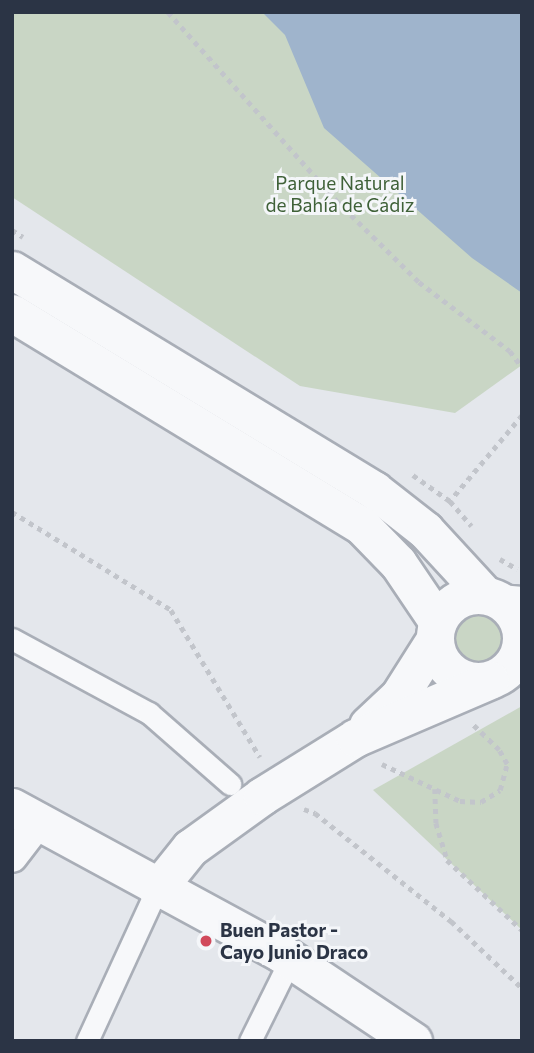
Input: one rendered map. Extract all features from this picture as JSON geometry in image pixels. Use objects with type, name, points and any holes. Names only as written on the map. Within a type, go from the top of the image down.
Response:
[{"type":"street","points":[[12,270],[374,490],[502,599],[511,608],[521,634],[520,648],[506,670],[355,738],[252,780],[157,888],[87,1041]]},
{"type":"street","points":[[12,313],[360,525],[398,563],[436,631],[443,664],[452,673],[464,679],[506,670]]},
{"type":"street","points":[[355,738],[399,696],[456,600],[502,599]]},
{"type":"street","points":[[12,639],[149,713],[252,780]]},
{"type":"street","points":[[12,857],[25,815],[290,960],[414,1041]]},
{"type":"street","points":[[250,1041],[290,960]]},
{"type":"path","points":[[168,12],[337,201],[419,282],[510,351],[522,367]]},
{"type":"path","points":[[440,546],[467,521],[450,501],[522,415]]},
{"type":"path","points":[[12,512],[171,610],[252,780],[315,813],[451,921],[522,988]]},
{"type":"path","points":[[355,738],[378,762],[460,801],[481,802],[500,790],[507,764],[499,750],[445,699]]},
{"type":"path","points":[[252,780],[274,754]]},
{"type":"path","points":[[435,789],[436,822],[447,860],[522,930]]},
{"type":"green space","name":"Parque Natural de Bahía de Cádiz","points":[[12,12],[522,12],[522,365],[455,413],[300,386],[12,197]]},
{"type":"green space","points":[[477,607],[499,616],[508,638],[499,660],[477,669],[455,660],[446,638],[455,616]]},
{"type":"green space","points":[[522,706],[522,930],[373,790]]},
{"type":"water","points":[[262,12],[522,12],[522,293],[472,258],[324,128],[285,35]]},
{"type":"place","name":"Buen Pastor - Cayo Junio Draco","points":[[206,941]]}]
